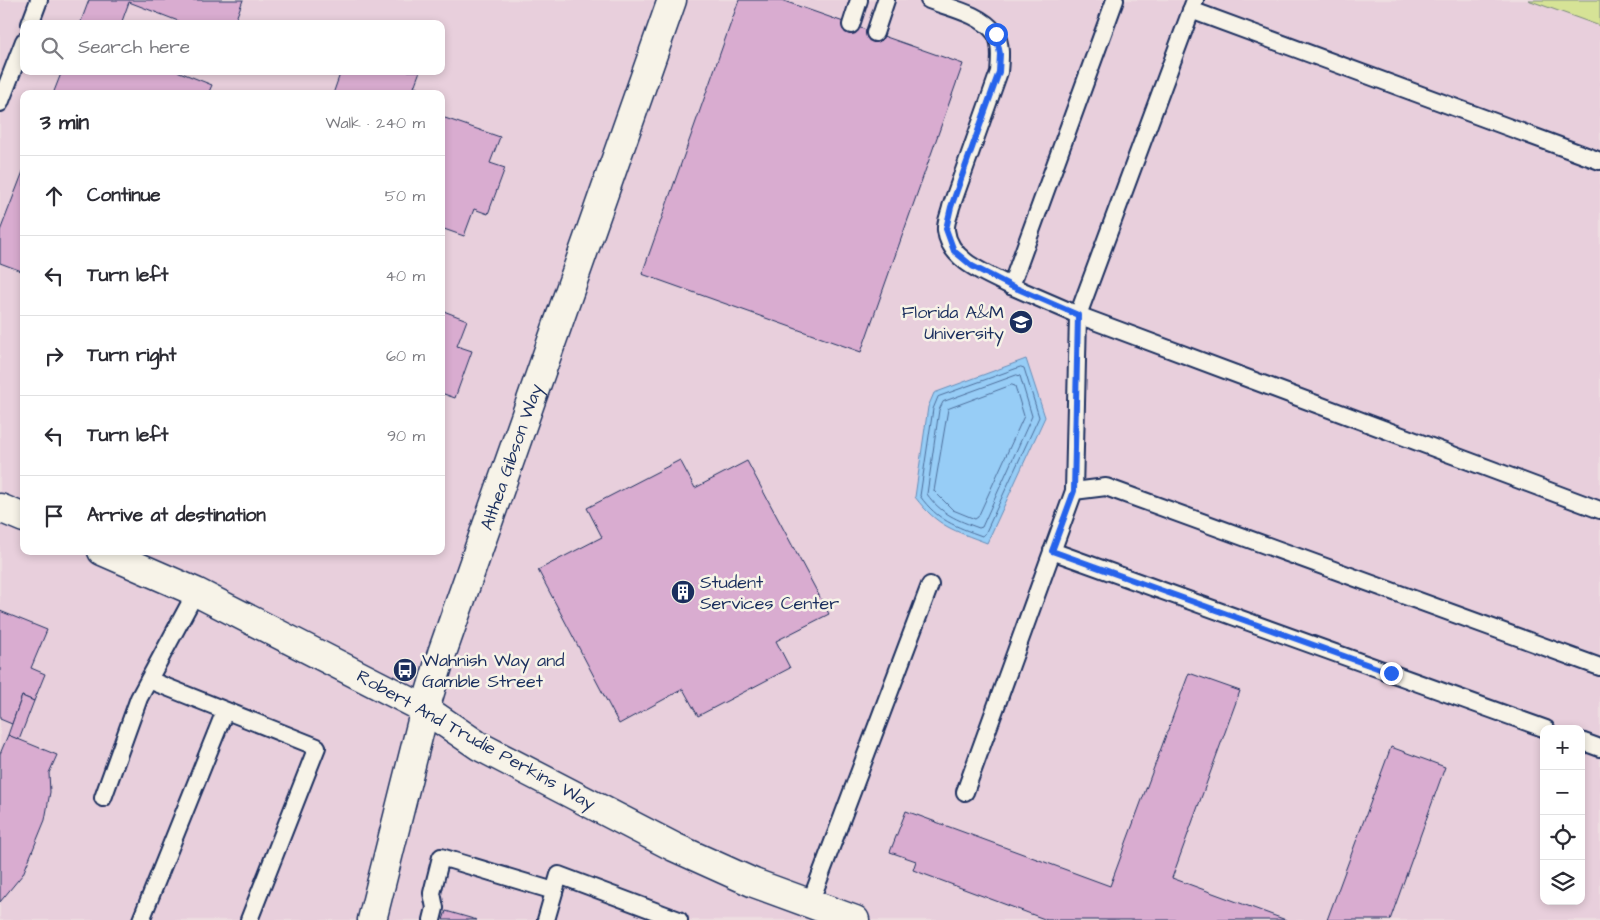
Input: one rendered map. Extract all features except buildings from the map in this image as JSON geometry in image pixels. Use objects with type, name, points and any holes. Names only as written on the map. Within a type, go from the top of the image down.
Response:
[{"type":"street","name":"Althea Gibson Way","points":[[372,920],[425,709],[486,523],[672,0]]},
{"type":"street","points":[[0,508],[20,516]]},
{"type":"street","name":"Robert And Trudie Perkins Way","points":[[111,555],[196,592],[425,709],[479,746],[674,847],[754,883],[855,920]]},
{"type":"lane","points":[[32,20],[39,0]]},
{"type":"lane","points":[[851,25],[859,0]]},
{"type":"lane","points":[[874,33],[886,0]]},
{"type":"lane","points":[[929,0],[976,17],[996,34],[1000,54],[999,72],[951,207],[946,229],[954,251],[972,266],[1011,286],[1078,315],[1600,510]]},
{"type":"lane","points":[[1011,286],[1115,0]]},
{"type":"lane","points":[[965,792],[1074,491],[1078,315],[1193,5],[1600,162]]},
{"type":"lane","points":[[0,103],[20,50]]},
{"type":"lane","points":[[1074,491],[1106,487],[1600,667]]},
{"type":"lane","points":[[1052,551],[1540,727]]},
{"type":"lane","points":[[810,903],[930,585]]},
{"type":"lane","points":[[103,798],[139,698],[196,592]]},
{"type":"lane","points":[[149,680],[317,747],[249,920]]},
{"type":"lane","points":[[141,920],[225,711]]},
{"type":"lane","points":[[1585,742],[1600,748]]},
{"type":"lane","points":[[432,920],[435,908],[432,892],[441,858],[554,891]]},
{"type":"lane","points":[[546,920],[559,876],[679,920]]},
{"type":"shaded area","name":"Florida A&M University","points":[[0,0],[1600,0],[1600,920],[0,920]]},
{"type":"green space","points":[[1528,0],[1600,0],[1600,26]]},
{"type":"water","points":[[1026,359],[1045,417],[987,543],[955,531],[939,521],[915,497],[928,407],[934,393]]},
{"type":"place","name":"Florida A&M University","points":[[1021,322]]},
{"type":"place","name":"Student Services Center","points":[[683,592]]},
{"type":"place","name":"Wahnish Way and Gamble Street","points":[[405,670]]},
{"type":"route","points":[[996,34],[1000,54],[999,72],[951,207],[946,229],[954,251],[972,266],[1011,286],[1078,315],[1074,491],[1052,551],[1391,673]]}]
